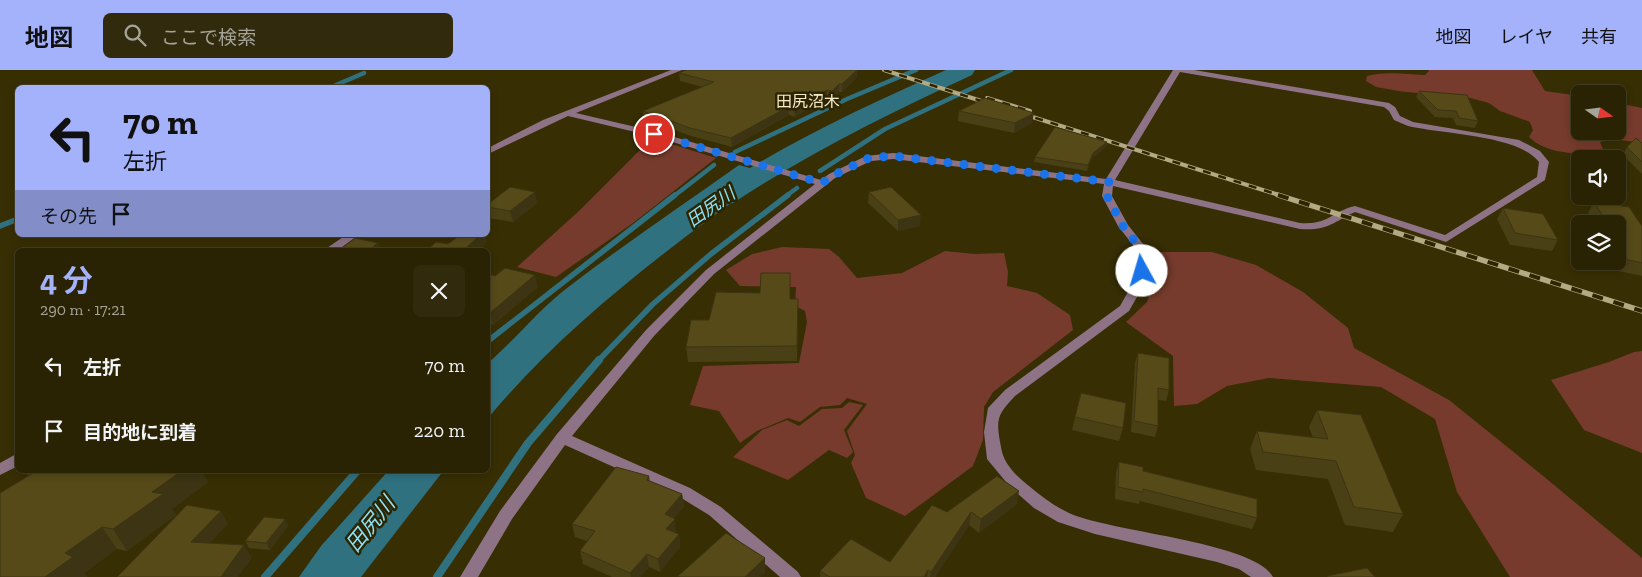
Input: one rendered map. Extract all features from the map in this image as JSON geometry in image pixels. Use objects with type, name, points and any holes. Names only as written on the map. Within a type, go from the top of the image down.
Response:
[{"type":"street","points":[[490,150],[516,136],[678,70]]},
{"type":"street","points":[[469,577],[506,515],[562,438],[650,333],[710,272],[822,183],[869,158],[893,156],[1109,182],[1272,221],[1294,224],[1326,224],[1347,212],[1355,210],[1446,239],[1542,178],[1544,162],[1538,153],[1516,142],[1411,124],[1397,118],[1392,109],[1386,105],[1178,70],[1109,182],[1107,196],[1123,226],[1141,249],[1144,258],[1139,283],[1125,308],[1010,393],[993,410],[991,432],[995,459],[1016,484],[1040,504],[1064,518],[1095,528],[1217,555],[1244,564],[1264,577]]},
{"type":"street","points":[[569,114],[654,134],[822,183]]},
{"type":"street","points":[[333,248],[351,237]]},
{"type":"street","points":[[562,438],[684,492],[715,511],[792,577]]},
{"type":"street","points":[[0,470],[15,460]]},
{"type":"shaded area","points":[[1532,70],[1545,91],[1571,95],[1571,140],[1609,140],[1600,142],[1603,150],[1571,150],[1571,153],[1554,150],[1536,143],[1529,137],[1533,130],[1530,122],[1500,111],[1489,103],[1463,96],[1405,92],[1376,87],[1366,81],[1367,76],[1374,74],[1425,75],[1429,71]]},
{"type":"shaded area","points":[[1626,105],[1642,108],[1642,143],[1620,140],[1626,140]]},
{"type":"shaded area","points":[[652,138],[716,158],[633,223],[556,277],[517,267],[579,211]]},
{"type":"shaded area","points":[[782,247],[829,249],[839,257],[857,278],[902,273],[945,251],[975,254],[1004,253],[1008,272],[1007,286],[1037,293],[1070,315],[1073,330],[993,392],[984,407],[983,440],[973,466],[905,516],[866,498],[851,463],[855,455],[847,431],[867,404],[847,398],[840,405],[820,407],[800,422],[788,418],[757,431],[740,443],[719,411],[690,405],[703,366],[799,363],[807,322],[805,311],[795,306],[796,287],[740,286],[726,270],[752,254]]},
{"type":"shaded area","points":[[1156,252],[1212,252],[1256,265],[1303,292],[1348,328],[1354,348],[1449,400],[1642,558],[1642,577],[1510,577],[1457,492],[1435,419],[1381,387],[1269,378],[1227,386],[1197,404],[1174,406],[1173,356],[1126,322],[1147,302],[1157,273]]},
{"type":"shaded area","points":[[1642,351],[1642,453],[1584,430],[1551,380]]},
{"type":"shaded area","points":[[849,402],[863,405],[844,430],[853,452],[847,458],[829,450],[788,480],[733,457],[762,430],[787,420],[799,426],[822,409],[842,408]]},
{"type":"water","points":[[739,165],[771,174],[695,229],[622,287],[552,350],[490,416],[490,361],[549,303],[634,239]]},
{"type":"water","points":[[386,473],[442,473],[361,577],[299,577],[321,546]]},
{"type":"building","points":[[686,70],[857,70],[832,91],[827,90],[794,109],[788,107],[731,138],[690,128],[643,111],[714,82],[679,73]]},
{"type":"building","points":[[1419,91],[1467,95],[1478,121],[1459,118],[1456,111],[1438,110]]},
{"type":"building","points":[[985,98],[1034,113],[1015,123],[959,111]]},
{"type":"building","points":[[1055,127],[1107,142],[1093,153],[1088,165],[1035,157]]},
{"type":"building","points":[[1636,138],[1642,143],[1642,162],[1627,147]]},
{"type":"building","points":[[510,187],[535,192],[510,211],[490,207],[490,202]]},
{"type":"building","points":[[891,187],[921,215],[898,220],[869,192]]},
{"type":"building","points":[[1596,205],[1629,207],[1642,226],[1642,263],[1626,259],[1626,215],[1602,215]]},
{"type":"building","points":[[1503,208],[1543,214],[1558,240],[1515,233]]},
{"type":"building","points":[[457,237],[478,237],[466,248],[429,248],[436,242],[448,244]]},
{"type":"building","points":[[355,238],[378,243],[372,248],[342,248]]},
{"type":"building","points":[[505,268],[535,275],[490,313],[490,275],[495,276]]},
{"type":"building","points":[[761,273],[790,273],[790,299],[798,299],[797,346],[686,347],[691,320],[709,320],[716,292],[760,293]]},
{"type":"building","points":[[1138,353],[1169,358],[1169,390],[1158,388],[1158,426],[1134,421]]},
{"type":"building","points":[[1081,393],[1126,403],[1123,428],[1075,417]]},
{"type":"building","points":[[1317,410],[1361,415],[1403,514],[1354,507],[1336,461],[1263,452],[1257,431],[1328,439]]},
{"type":"building","points":[[1119,462],[1143,467],[1143,471],[1257,499],[1257,518],[1143,489],[1143,492],[1118,487]]},
{"type":"building","points":[[616,467],[649,476],[647,480],[682,494],[665,514],[675,519],[666,529],[679,534],[658,559],[647,554],[630,573],[580,551],[595,531],[572,524]]},
{"type":"building","points":[[33,473],[179,473],[152,492],[163,494],[113,529],[102,527],[65,553],[73,557],[45,577],[0,577],[0,493]]},
{"type":"building","points":[[997,476],[1019,491],[981,519],[971,512],[931,572],[928,570],[924,577],[830,577],[820,571],[851,539],[890,562],[932,505],[947,512]]},
{"type":"building","points":[[187,505],[221,511],[191,542],[244,545],[221,577],[117,577]]},
{"type":"building","points":[[264,517],[285,519],[266,543],[245,541]]},
{"type":"building","points":[[726,533],[765,558],[745,577],[678,576]]},
{"type":"building","points":[[1367,568],[1375,577],[1327,576]]},
{"type":"waterway","points":[[735,152],[847,99],[916,70]]},
{"type":"waterway","name":"田尻川","points":[[723,197],[811,144],[871,113],[964,70]]},
{"type":"waterway","points":[[820,171],[885,129],[1011,70]]},
{"type":"waterway","points":[[336,85],[364,73]]},
{"type":"waterway","points":[[674,196],[714,165]]},
{"type":"waterway","points":[[786,196],[797,188]]},
{"type":"waterway","points":[[490,339],[675,195]]},
{"type":"waterway","points":[[598,361],[653,304],[711,254],[788,195]]},
{"type":"waterway","points":[[0,226],[15,220]]},
{"type":"waterway","points":[[437,577],[528,443],[599,360]]},
{"type":"waterway","points":[[265,577],[355,473]]},
{"type":"railway","points":[[884,70],[994,105]]},
{"type":"railway","points":[[987,98],[1030,111]]},
{"type":"railway","points":[[1020,113],[1282,196]]},
{"type":"railway","points":[[1278,195],[1642,311]]},
{"type":"district","name":"田尻沼木","points":[[808,101]]},
{"type":"route","points":[[654,134],[822,183],[869,158],[893,156],[1056,174],[1109,182],[1107,196],[1123,226],[1141,249],[1144,258],[1142,271]]}]
